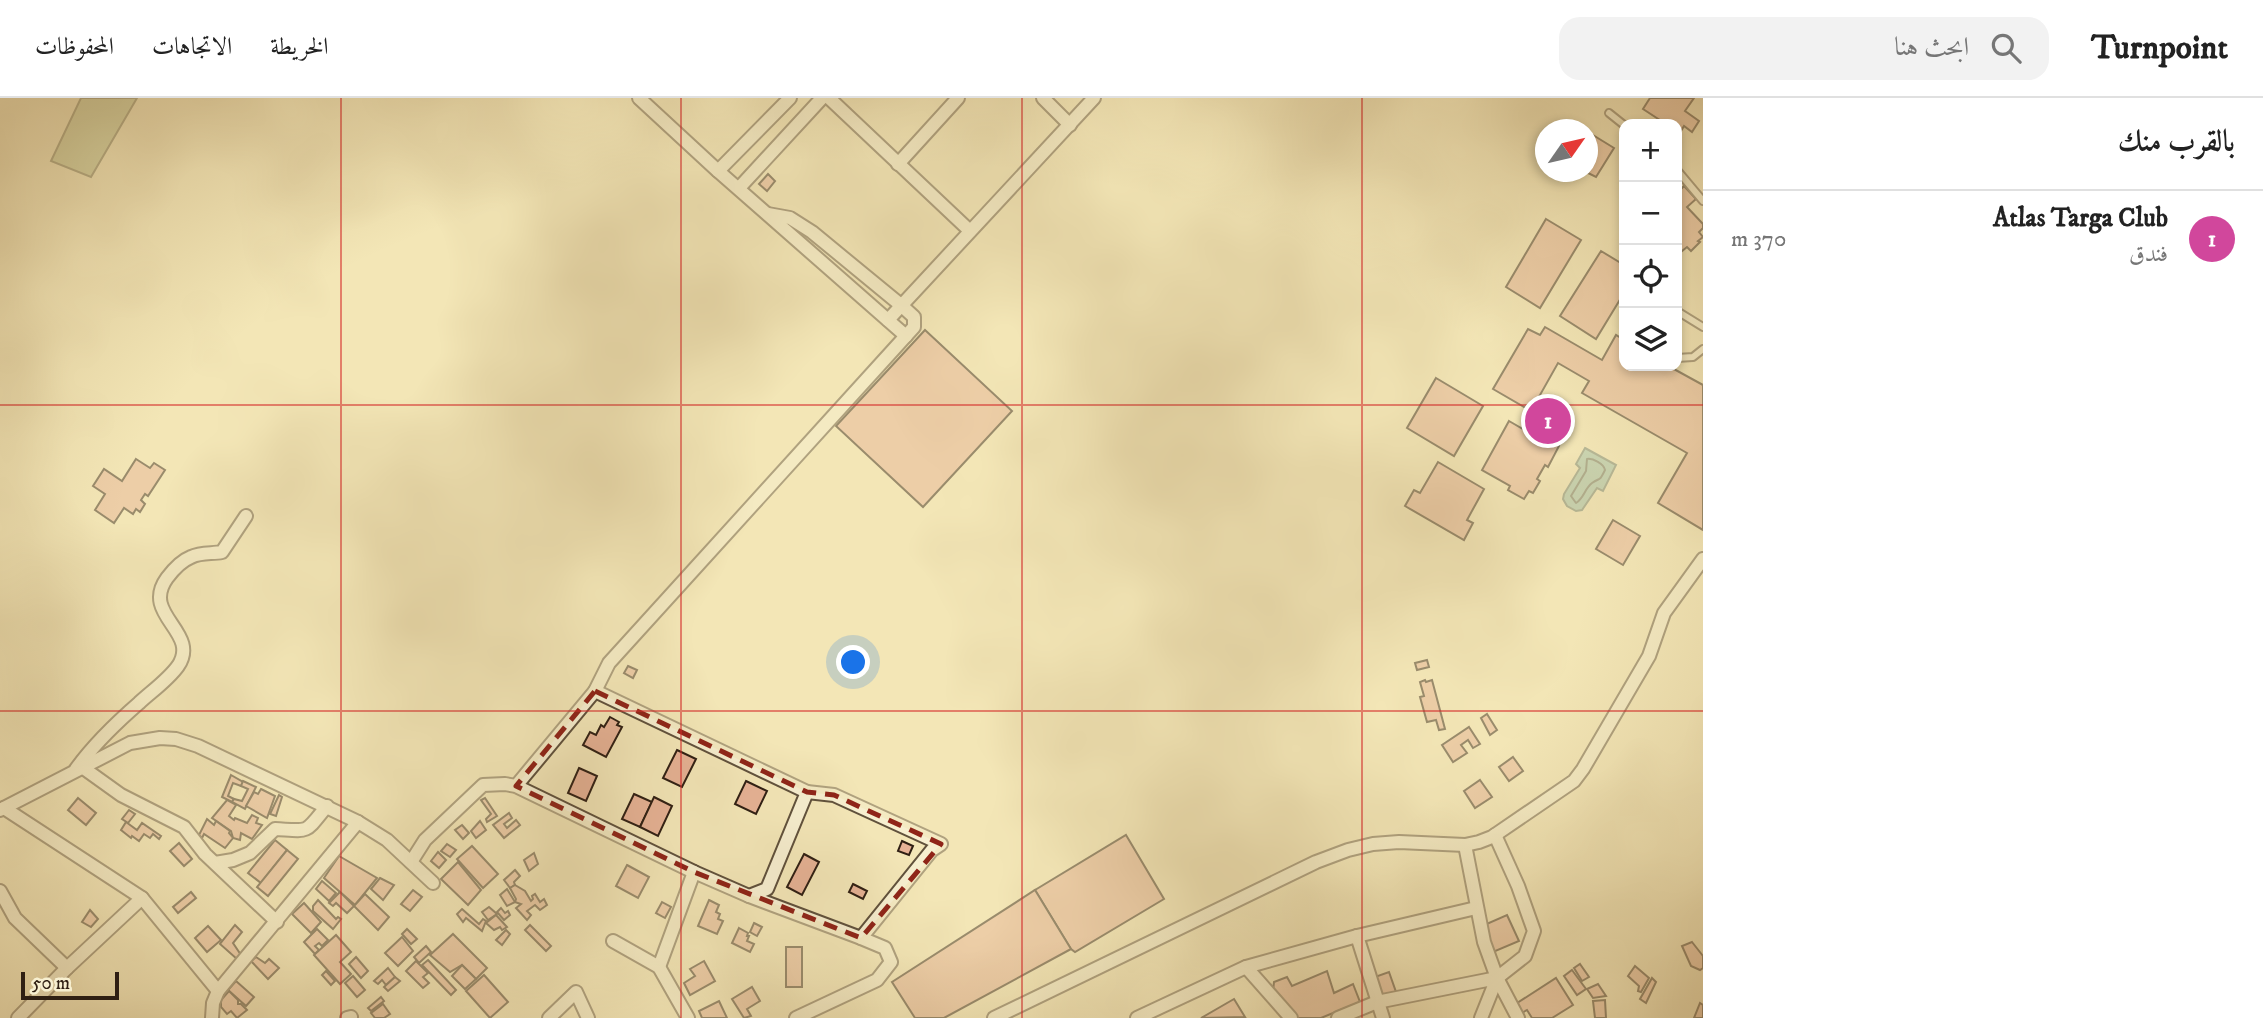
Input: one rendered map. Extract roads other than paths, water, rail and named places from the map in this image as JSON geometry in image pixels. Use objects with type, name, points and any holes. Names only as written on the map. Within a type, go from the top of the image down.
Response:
[{"type":"street","points":[[639,98],[906,336]]},
{"type":"street","points":[[718,171],[790,98]]},
{"type":"street","points":[[739,188],[822,98]]},
{"type":"street","points":[[829,98],[970,231]]},
{"type":"street","points":[[898,164],[958,98]]},
{"type":"street","points":[[1043,98],[1070,125]]},
{"type":"street","points":[[888,320],[1094,98]]},
{"type":"street","points":[[516,786],[595,691],[609,663],[914,327],[914,317],[811,232],[790,218],[768,214]]},
{"type":"street","points":[[78,769],[104,735],[180,663],[183,654],[181,639],[159,605],[160,588],[172,571],[191,556],[222,552],[246,516]]},
{"type":"street","points":[[994,1018],[1304,868],[1348,850],[1399,842],[1465,845],[1495,835],[1574,781],[1649,656],[1664,613],[1703,559]]},
{"type":"street","points":[[595,691],[807,792],[834,795],[941,844],[932,850],[861,938]]},
{"type":"street","points":[[218,991],[142,898],[2,809],[130,743],[160,738],[176,739],[198,746],[358,822],[387,840],[433,883]]},
{"type":"street","points":[[78,769],[121,795],[184,827],[215,863],[277,922]]},
{"type":"street","points":[[411,862],[425,840],[483,785],[516,786],[694,872],[885,948],[891,962],[877,980],[796,1018]]},
{"type":"street","points":[[749,896],[767,889],[807,792]]},
{"type":"street","points":[[215,863],[250,853],[275,829],[301,831],[310,828],[327,806]]},
{"type":"street","points":[[212,1018],[213,1003],[218,991],[358,822]]},
{"type":"street","points":[[1338,1018],[1377,1002],[1497,978],[1525,957],[1534,931],[1518,886],[1495,835]]},
{"type":"street","points":[[1465,845],[1484,942],[1497,978],[1518,1018]]},
{"type":"street","points":[[659,967],[694,872]]},
{"type":"street","points":[[0,891],[15,918],[67,968]]},
{"type":"street","points":[[18,1018],[142,898]]},
{"type":"street","points":[[1137,1018],[1246,967],[1357,936],[1476,908]]},
{"type":"street","points":[[1357,936],[1383,1018]]},
{"type":"street","points":[[613,941],[659,967],[688,1018]]},
{"type":"street","points":[[1246,967],[1291,1018]]},
{"type":"street","points":[[1481,1018],[1497,978]]},
{"type":"street","points":[[549,1018],[576,992],[588,1018]]},
{"type":"lane","points":[[1609,113],[1619,121]]},
{"type":"lane","points":[[1682,176],[1703,201]]},
{"type":"lane","points":[[1682,314],[1703,327]]},
{"type":"lane","points":[[1682,357],[1693,356],[1703,349]]},
{"type":"water","points":[[1585,448],[1616,465],[1603,491],[1597,488],[1582,510],[1576,511],[1567,506],[1563,499],[1580,468],[1576,464]]},
{"type":"place","name":"Atlas Targa Club","points":[[1548,421]]}]
